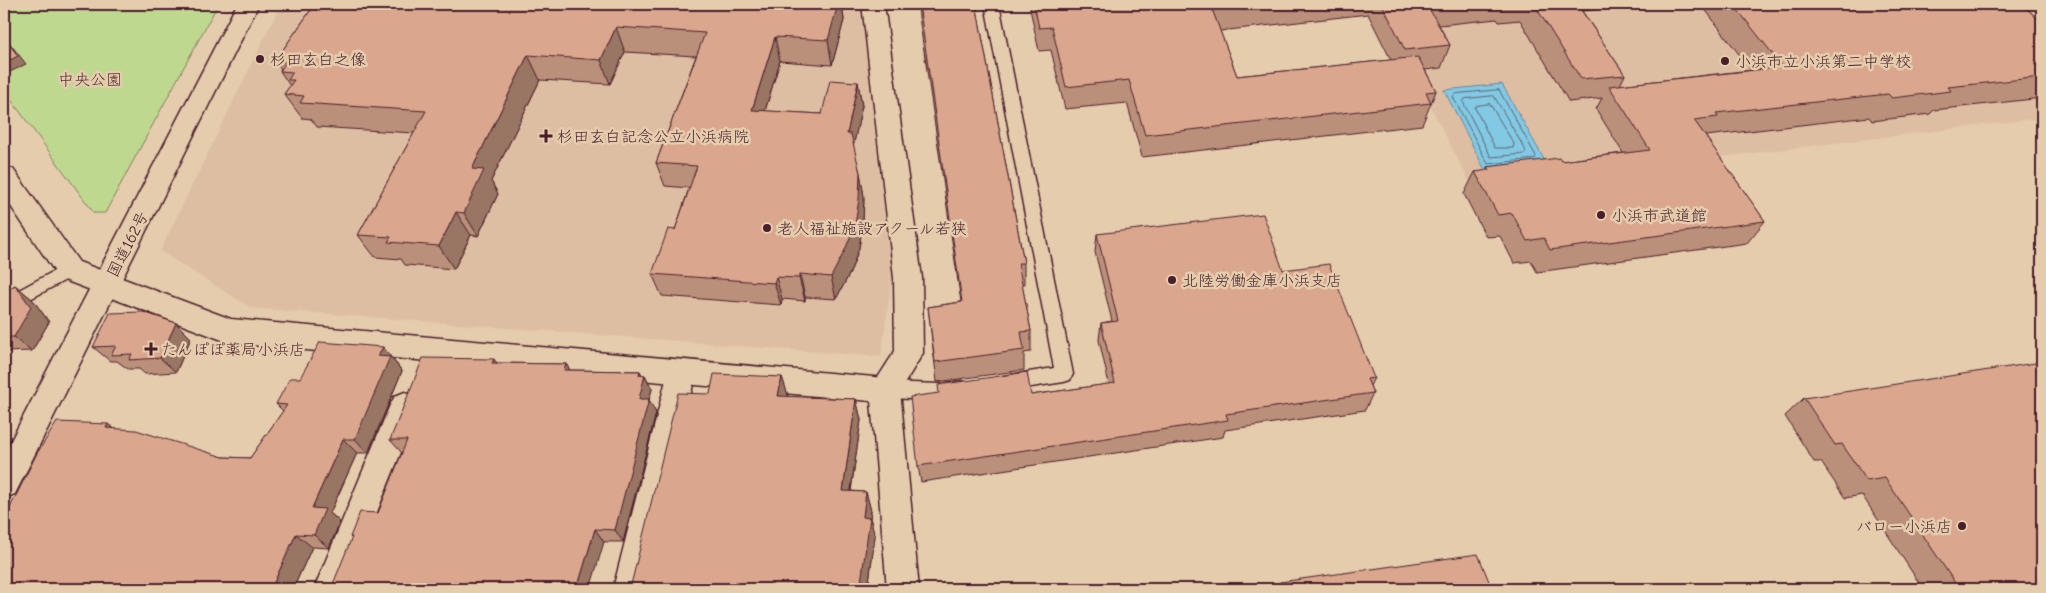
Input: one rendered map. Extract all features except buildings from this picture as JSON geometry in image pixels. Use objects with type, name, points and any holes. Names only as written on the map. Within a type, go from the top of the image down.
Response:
[{"type":"main road","name":"国道162号","points":[[4,484],[248,4]]},
{"type":"main road","points":[[873,4],[908,278],[909,353],[885,390],[903,589]]},
{"type":"main road","points":[[4,176],[69,270],[230,331],[885,390]]},
{"type":"main road","points":[[330,589],[427,350]]},
{"type":"main road","points":[[629,589],[682,372]]},
{"type":"lane","points":[[885,390],[939,392],[1064,374],[992,4]]},
{"type":"lane","points":[[4,306],[69,270]]},
{"type":"shaded area","name":"杉田玄白記念公立小浜病院","points":[[281,4],[860,4],[892,278],[881,357],[251,308],[160,251]]},
{"type":"shaded area","name":"小浜市立小浜第二中学校","points":[[1378,4],[2042,4],[2042,118],[1472,187]]},
{"type":"green space","name":"中央公園","points":[[4,4],[218,4],[105,213],[94,213],[4,90]]},
{"type":"water","points":[[1502,84],[1546,163],[1485,170],[1444,90]]},
{"type":"place","name":"杉田玄白之像","points":[[260,59]]},
{"type":"place","name":"小浜市立小浜第二中学校","points":[[1725,61]]},
{"type":"place","name":"杉田玄白記念公立小浜病院","points":[[546,136]]},
{"type":"place","name":"小浜市武道館","points":[[1601,215]]},
{"type":"place","name":"老人福祉施設アクール若狭","points":[[767,228]]},
{"type":"place","name":"北陸労働金庫小浜支店","points":[[1172,280]]},
{"type":"place","name":"たんぽぽ薬局小浜店","points":[[151,349]]},
{"type":"place","name":"バロー小浜店","points":[[1962,526]]}]
